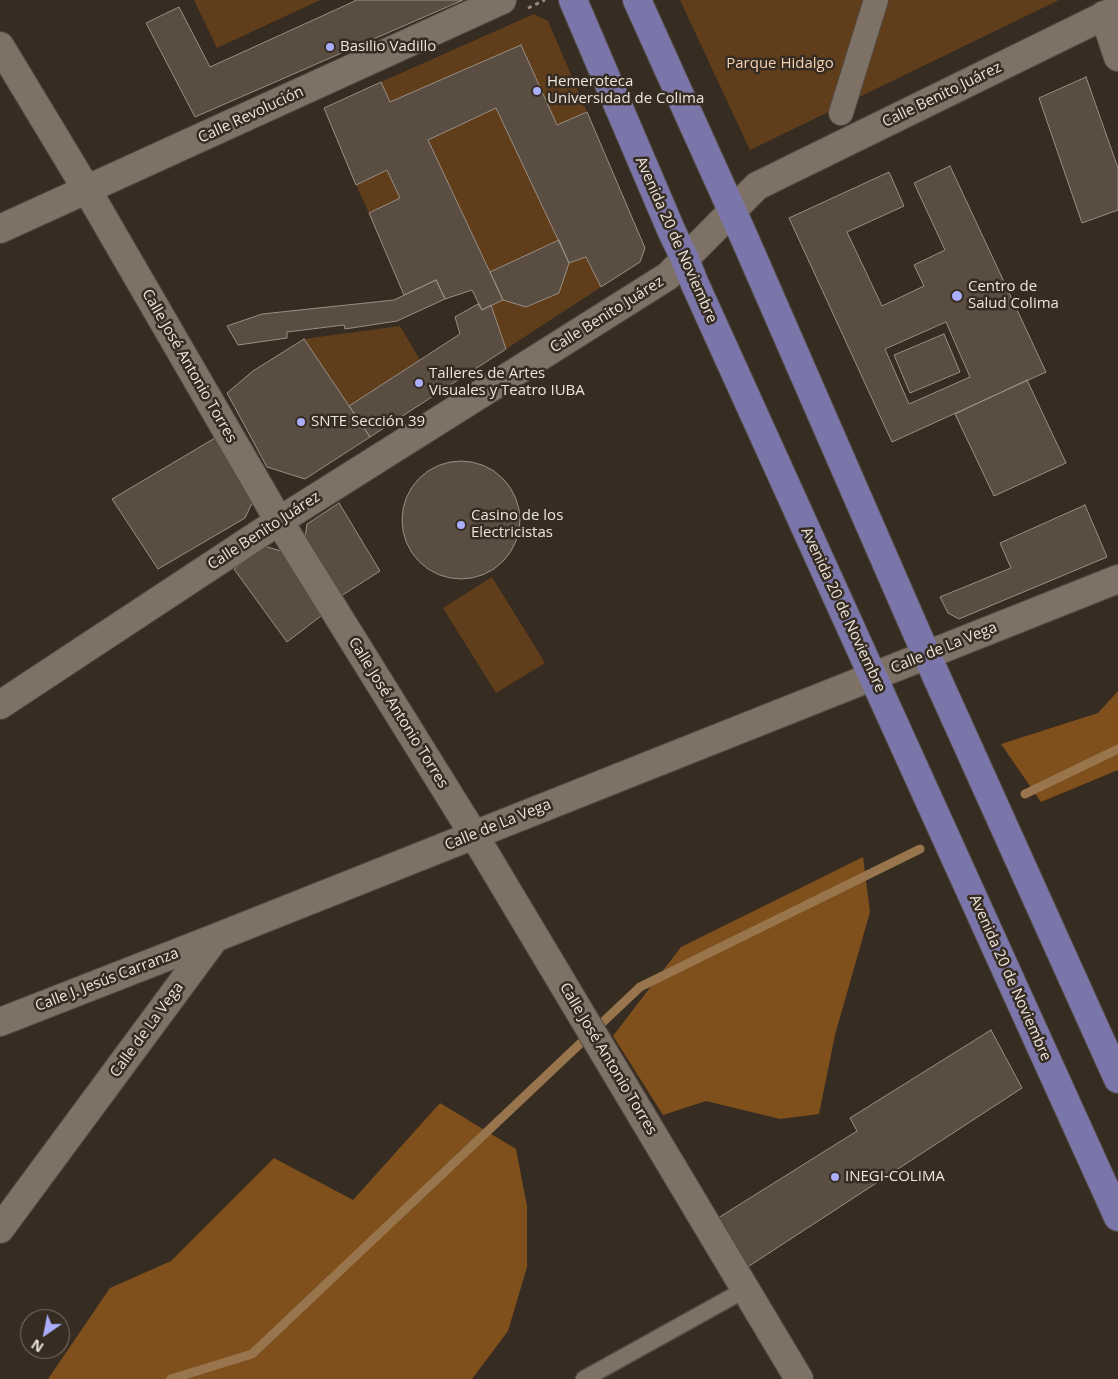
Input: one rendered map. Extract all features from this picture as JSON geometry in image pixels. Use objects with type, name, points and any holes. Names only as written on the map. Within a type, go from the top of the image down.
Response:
[{"type":"main road","name":"Avenida 20 de Noviembre","points":[[573,0],[694,282],[1118,1217]]},
{"type":"main road","points":[[637,0],[732,211],[926,655],[1118,1079]]},
{"type":"street","name":"Calle Revolución","points":[[0,229],[502,0]]},
{"type":"street","points":[[841,113],[876,0]]},
{"type":"street","name":"Calle Benito Juárez","points":[[0,705],[279,521],[668,276],[756,186],[1111,12]]},
{"type":"street","points":[[1111,12],[1118,56]]},
{"type":"street","name":"Calle José Antonio Torres","points":[[0,46],[87,190],[279,521],[474,835],[799,1379]]},
{"type":"street","name":"Calle de La Vega","points":[[0,1229],[215,938],[1118,579]]},
{"type":"street","name":"Calle J. Jesús Carranza","points":[[0,1022],[215,938]]},
{"type":"lane","points":[[584,1379],[746,1289]]},
{"type":"green space","points":[[194,0],[320,0],[217,48]]},
{"type":"green space","name":"Parque Hidalgo","points":[[680,0],[1059,0],[750,150]]},
{"type":"green space","points":[[534,14],[548,21],[587,112],[557,125],[521,45],[390,102],[381,82]]},
{"type":"green space","points":[[496,108],[559,240],[490,272],[428,140]]},
{"type":"green space","points":[[387,170],[400,198],[369,213],[356,185]]},
{"type":"green space","points":[[586,257],[601,287],[506,349],[491,305],[503,300],[527,307],[559,293],[569,263]]},
{"type":"green space","points":[[400,326],[420,360],[349,406],[304,339]]},
{"type":"green space","points":[[492,577],[545,663],[496,693],[443,608]]},
{"type":"shaded area","points":[[1118,691],[1118,770],[1041,802],[1001,744],[1098,713]]},
{"type":"shaded area","points":[[863,857],[870,912],[835,1035],[819,1114],[780,1119],[706,1101],[663,1115],[613,1036],[681,947]]},
{"type":"shaded area","points":[[440,1103],[516,1149],[527,1206],[527,1267],[508,1331],[472,1379],[48,1379],[62,1359],[70,1359],[70,1347],[110,1288],[171,1261],[274,1158],[353,1200]]},
{"type":"building","points":[[355,0],[463,0],[195,117],[146,23],[179,7],[210,67]]},
{"type":"building","points":[[521,45],[557,125],[587,112],[645,248],[640,262],[601,287],[586,257],[569,263],[496,108],[428,140],[503,300],[482,310],[472,290],[445,299],[436,280],[404,295],[369,213],[400,198],[387,170],[356,185],[324,108],[381,82],[390,102]]},
{"type":"building","points":[[1086,77],[1118,168],[1118,210],[1082,223],[1039,98]]},
{"type":"building","name":"Centro de Salud Colima","points":[[950,166],[1046,372],[892,442],[789,218],[889,172],[904,206],[847,232],[882,306],[924,286],[914,265],[945,250],[914,183]],"holes":[[[944,334],[960,372],[910,393],[894,355]]]},
{"type":"building","points":[[559,240],[569,263],[559,293],[526,307],[503,300],[490,272]]},
{"type":"building","points":[[436,280],[445,299],[397,321],[345,329],[344,325],[287,332],[287,338],[238,345],[227,326],[262,314],[394,300]]},
{"type":"building","name":"Talleres de Artes Visuales y Teatro IUBA","points":[[478,304],[482,310],[491,305],[506,349],[370,437],[349,406],[460,334],[455,317]]},
{"type":"building","points":[[946,322],[970,377],[909,404],[885,349]]},
{"type":"building","name":"SNTE Sección 39","points":[[304,339],[370,437],[305,479],[267,467],[227,393],[253,371]]},
{"type":"building","points":[[1027,380],[1066,463],[994,496],[955,414]]},
{"type":"building","points":[[215,438],[253,501],[245,518],[158,569],[112,499]]},
{"type":"building","name":"Casino de los Electricistas","points":[[461,461],[484,466],[503,478],[515,497],[520,520],[515,543],[503,562],[484,574],[461,579],[438,574],[419,562],[407,543],[402,520],[407,497],[419,478],[438,466]]},
{"type":"building","points":[[339,503],[380,571],[341,596],[305,538],[307,524]]},
{"type":"building","points":[[1085,505],[1107,557],[959,619],[948,613],[940,597],[1011,568],[1000,543]]},
{"type":"building","points":[[264,546],[281,551],[321,616],[287,642],[234,569]]},
{"type":"building","name":"INEGI-COLIMA","points":[[991,1030],[1022,1088],[740,1272],[710,1223],[857,1131],[850,1118]]},
{"type":"waterway","points":[[1025,794],[1118,749]]},
{"type":"waterway","points":[[171,1379],[252,1354],[640,987],[920,849]]},
{"type":"place","name":"Basilio Vadillo","points":[[330,47]]},
{"type":"place","name":"Hemeroteca Universidad de Colima","points":[[537,91]]},
{"type":"place","name":"Centro de Salud Colima","points":[[957,296]]},
{"type":"place","name":"Talleres de Artes Visuales y Teatro IUBA","points":[[419,383]]},
{"type":"place","name":"SNTE Sección 39","points":[[301,422]]},
{"type":"place","name":"Casino de los Electricistas","points":[[461,525]]},
{"type":"place","name":"INEGI-COLIMA","points":[[835,1177]]}]
